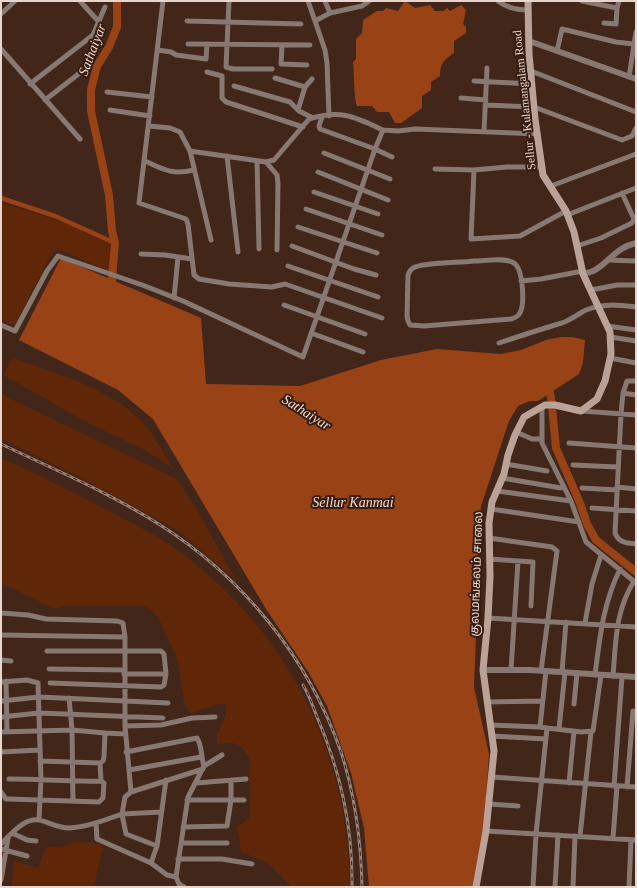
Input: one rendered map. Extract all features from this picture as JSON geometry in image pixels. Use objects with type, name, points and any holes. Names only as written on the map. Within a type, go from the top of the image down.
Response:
[{"type":"main road","name":"Sellur - Kulamangalam Road","points":[[528,1],[532,84],[542,167],[544,175],[567,213],[583,272],[610,337],[610,358],[605,381],[597,399],[581,411]]},
{"type":"main road","name":"குலமங்கலம் சாலை","points":[[476,887],[486,831],[494,750],[483,670],[488,618],[489,523],[491,509],[516,432],[524,417],[543,406],[555,405],[581,411]]},
{"type":"street","points":[[1,14],[16,1]]},
{"type":"street","points":[[80,1],[99,22]]},
{"type":"street","points":[[163,1],[139,204],[186,219],[194,275],[199,279],[260,287],[272,287],[280,284],[324,297],[382,318]]},
{"type":"street","points":[[229,1],[225,64],[228,69],[272,69]]},
{"type":"street","points":[[308,1],[325,50],[328,116]]},
{"type":"street","points":[[325,1],[330,13]]},
{"type":"street","points":[[315,21],[330,13],[362,6],[369,1]]},
{"type":"street","points":[[498,1],[509,8],[528,10]]},
{"type":"street","points":[[582,1],[617,8]]},
{"type":"street","points":[[604,23],[616,24],[619,1]]},
{"type":"street","points":[[30,84],[93,35],[105,7]]},
{"type":"street","points":[[187,21],[301,24]]},
{"type":"street","points":[[557,51],[562,29],[616,42],[634,44]]},
{"type":"street","points":[[629,77],[636,32]]},
{"type":"street","points":[[529,40],[636,79]]},
{"type":"street","points":[[188,44],[310,45]]},
{"type":"street","points":[[158,50],[171,52],[176,55],[206,58],[207,44]]},
{"type":"street","points":[[282,45],[281,64],[307,65]]},
{"type":"street","points":[[1,49],[80,139]]},
{"type":"street","points":[[484,132],[487,68]]},
{"type":"street","points":[[531,71],[636,112]]},
{"type":"street","points":[[45,100],[81,72]]},
{"type":"street","points":[[207,72],[222,76],[222,98],[226,102],[303,127]]},
{"type":"street","points":[[275,78],[305,88]]},
{"type":"street","points":[[298,110],[305,88],[312,79]]},
{"type":"street","points":[[474,81],[532,84]]},
{"type":"street","points":[[234,86],[290,102],[298,110],[313,118]]},
{"type":"street","points":[[107,92],[152,97]]},
{"type":"street","points":[[461,98],[486,103],[534,107],[622,140],[632,136],[636,128]]},
{"type":"street","points":[[110,110],[150,116]]},
{"type":"street","points":[[190,151],[266,162],[274,160],[310,119],[322,116],[351,115],[383,130],[538,134]]},
{"type":"street","points":[[322,116],[320,129],[375,148],[392,157]]},
{"type":"street","points":[[149,126],[170,128],[180,132],[190,151],[211,240]]},
{"type":"street","points":[[1,325],[15,331],[47,271],[58,256],[174,298],[303,357],[375,148],[383,130]]},
{"type":"street","points":[[632,136],[635,141]]},
{"type":"street","points":[[324,153],[390,179]]},
{"type":"street","points":[[551,186],[636,154]]},
{"type":"street","points":[[227,156],[238,252]]},
{"type":"street","points":[[145,161],[173,173],[194,170]]},
{"type":"street","points":[[257,161],[259,249]]},
{"type":"street","points":[[266,162],[277,175],[278,183],[276,250]]},
{"type":"street","points":[[435,169],[474,170],[506,167],[542,167]]},
{"type":"street","points":[[474,170],[471,239],[520,236],[567,213],[636,188]]},
{"type":"street","points":[[318,172],[388,200]]},
{"type":"street","points":[[314,192],[378,214]]},
{"type":"street","points":[[577,246],[601,238],[632,223],[634,219],[622,193]]},
{"type":"street","points":[[306,209],[382,235]]},
{"type":"street","points":[[298,227],[377,253]]},
{"type":"street","points":[[521,281],[595,270],[627,245],[636,243]]},
{"type":"street","points":[[292,246],[376,275]]},
{"type":"street","points":[[141,254],[192,259]]},
{"type":"street","points":[[174,298],[178,257]]},
{"type":"street","points":[[607,260],[636,261]]},
{"type":"street","points":[[474,261],[509,261],[518,268],[521,281],[522,308],[517,317],[416,326],[408,321],[408,274],[414,268],[474,261]]},
{"type":"street","points":[[288,266],[378,297]]},
{"type":"street","points":[[591,290],[617,284],[636,285]]},
{"type":"street","points":[[499,343],[546,326],[571,320],[586,310],[598,306],[609,304],[636,307]]},
{"type":"street","points":[[284,305],[365,334]]},
{"type":"street","points":[[607,326],[636,330]]},
{"type":"street","points":[[311,333],[363,352]]},
{"type":"street","points":[[610,337],[636,341]]},
{"type":"street","points":[[610,358],[636,363]]},
{"type":"street","points":[[636,381],[627,381],[623,393],[615,533],[621,542],[636,544]]},
{"type":"street","points":[[623,393],[636,395]]},
{"type":"street","points":[[543,406],[542,439],[546,452],[571,501],[586,542],[635,582],[625,596],[617,626],[613,676]]},
{"type":"street","points":[[581,411],[636,416]]},
{"type":"street","points":[[516,432],[532,439],[542,439]]},
{"type":"street","points":[[568,442],[636,448]]},
{"type":"street","points":[[506,464],[547,471]]},
{"type":"street","points":[[573,466],[618,468]]},
{"type":"street","points":[[502,478],[560,488]]},
{"type":"street","points":[[582,488],[636,488]]},
{"type":"street","points":[[496,491],[571,501]]},
{"type":"street","points":[[592,508],[636,512]]},
{"type":"street","points":[[491,509],[579,522]]},
{"type":"street","points":[[489,538],[555,548],[540,727]]},
{"type":"street","points":[[585,624],[592,584],[601,555]]},
{"type":"street","points":[[489,560],[530,561],[533,564],[531,606]]},
{"type":"street","points":[[511,670],[518,560]]},
{"type":"street","points":[[573,887],[577,836],[592,732],[595,726],[601,625],[610,590],[620,569]]},
{"type":"street","points":[[1,613],[28,615],[46,619],[118,620],[124,623],[124,717],[131,792]]},
{"type":"street","points":[[488,618],[636,627]]},
{"type":"street","points":[[559,729],[566,622]]},
{"type":"street","points":[[1,635],[125,637]]},
{"type":"street","points":[[47,651],[163,651],[166,674],[164,685],[161,686],[50,683]]},
{"type":"street","points":[[1,660],[11,660]]},
{"type":"street","points":[[49,669],[166,674]]},
{"type":"street","points":[[483,670],[544,671],[636,677]]},
{"type":"street","points":[[574,704],[577,673]]},
{"type":"street","points":[[613,838],[622,677]]},
{"type":"street","points":[[39,820],[41,779],[39,730],[39,686],[36,681],[4,682],[4,732],[39,730],[72,730],[125,734]]},
{"type":"street","points":[[4,700],[39,697],[168,702]]},
{"type":"street","points":[[69,698],[74,801]]},
{"type":"street","points":[[487,702],[543,701]]},
{"type":"street","points":[[627,787],[633,711]]},
{"type":"street","points":[[4,716],[39,713],[163,718]]},
{"type":"street","points":[[125,726],[161,725],[192,718],[215,717]]},
{"type":"street","points":[[490,725],[592,732]]},
{"type":"street","points":[[533,887],[536,834],[547,728]]},
{"type":"street","points":[[569,783],[574,731]]},
{"type":"street","points":[[1,792],[9,800],[101,801],[104,786],[101,781],[100,763],[104,757],[105,733]]},
{"type":"street","points":[[492,736],[546,739]]},
{"type":"street","points":[[126,752],[194,737],[199,739],[204,767],[187,800],[176,877],[179,884],[184,887]]},
{"type":"street","points":[[1,752],[40,750]]},
{"type":"street","points":[[157,846],[126,834],[122,814],[125,798],[131,792],[204,767],[222,756]]},
{"type":"street","points":[[129,770],[201,757]]},
{"type":"street","points":[[40,761],[100,763]]},
{"type":"street","points":[[492,777],[636,787]]},
{"type":"street","points":[[9,779],[73,782],[101,781]]},
{"type":"street","points":[[196,783],[246,779]]},
{"type":"street","points":[[152,863],[157,846],[160,812],[166,780]]},
{"type":"street","points":[[183,827],[227,826],[232,780]]},
{"type":"street","points":[[187,800],[244,800]]},
{"type":"street","points":[[489,804],[518,806]]},
{"type":"street","points":[[1,844],[24,823],[39,820],[54,826],[69,828],[96,823],[122,814],[160,812]]},
{"type":"street","points":[[96,823],[97,839],[152,863],[167,875],[176,877]]},
{"type":"street","points":[[486,831],[634,840],[629,887]]},
{"type":"street","points":[[555,887],[558,835]]},
{"type":"street","points":[[10,836],[36,842]]},
{"type":"street","points":[[1,880],[4,850],[10,836]]},
{"type":"street","points":[[181,843],[227,843]]},
{"type":"street","points":[[4,850],[27,856]]},
{"type":"street","points":[[178,859],[222,859],[252,864]]},
{"type":"shaded area","points":[[1,203],[64,222],[110,243],[109,271],[58,249],[51,255],[15,325],[1,320]]},
{"type":"shaded area","points":[[13,358],[85,384],[118,402],[147,427],[174,469],[143,449],[90,424],[3,375]]},
{"type":"shaded area","points":[[1,394],[177,479],[193,503],[236,580],[179,531],[72,473],[1,439]]},
{"type":"shaded area","points":[[1,458],[72,492],[166,542],[213,579],[248,614],[278,653],[303,695],[323,740],[338,787],[347,836],[350,887],[292,887],[266,862],[241,852],[237,827],[250,818],[249,757],[242,748],[233,743],[217,744],[226,704],[190,713],[184,703],[177,658],[158,617],[145,606],[67,606],[55,609],[1,583]]},
{"type":"shaded area","points":[[72,842],[97,843],[103,847],[95,882],[91,887],[11,887],[14,861],[38,868],[46,847],[66,846]]},
{"type":"water","points":[[405,1],[415,8],[430,5],[435,11],[444,11],[447,8],[450,11],[461,5],[466,10],[463,24],[466,27],[466,33],[454,41],[454,53],[443,62],[440,76],[431,82],[431,90],[422,96],[422,108],[401,123],[395,123],[389,112],[377,112],[372,106],[357,106],[353,62],[356,59],[356,39],[362,33],[363,20],[377,11],[383,11],[386,8],[398,11]]},
{"type":"water","name":"Sellur Kanmai","points":[[61,258],[201,318],[206,384],[300,386],[381,360],[437,349],[501,354],[521,350],[546,340],[561,337],[585,340],[583,363],[579,374],[538,401],[530,401],[518,406],[509,421],[481,506],[474,687],[489,754],[484,830],[474,887],[369,887],[364,828],[351,773],[327,706],[309,673],[266,609],[153,419],[118,390],[19,340]]},
{"type":"waterway","name":"Sathaiyar","points":[[111,290],[115,243],[109,195],[91,111],[91,90],[97,66],[109,47],[117,27],[117,1]]},
{"type":"waterway","points":[[1,198],[55,216],[115,243]]},
{"type":"waterway","name":"Sathaiyar","points":[[543,387],[550,393],[551,397],[556,448],[587,524],[596,540],[636,572]]},
{"type":"railway","points":[[1,444],[100,491],[157,523],[188,544],[217,568],[244,594],[268,622],[291,652],[310,684],[327,717],[341,752],[350,785],[356,819],[362,887]]},
{"type":"railway","points":[[303,685],[325,737],[338,779],[350,843],[352,887]]}]
